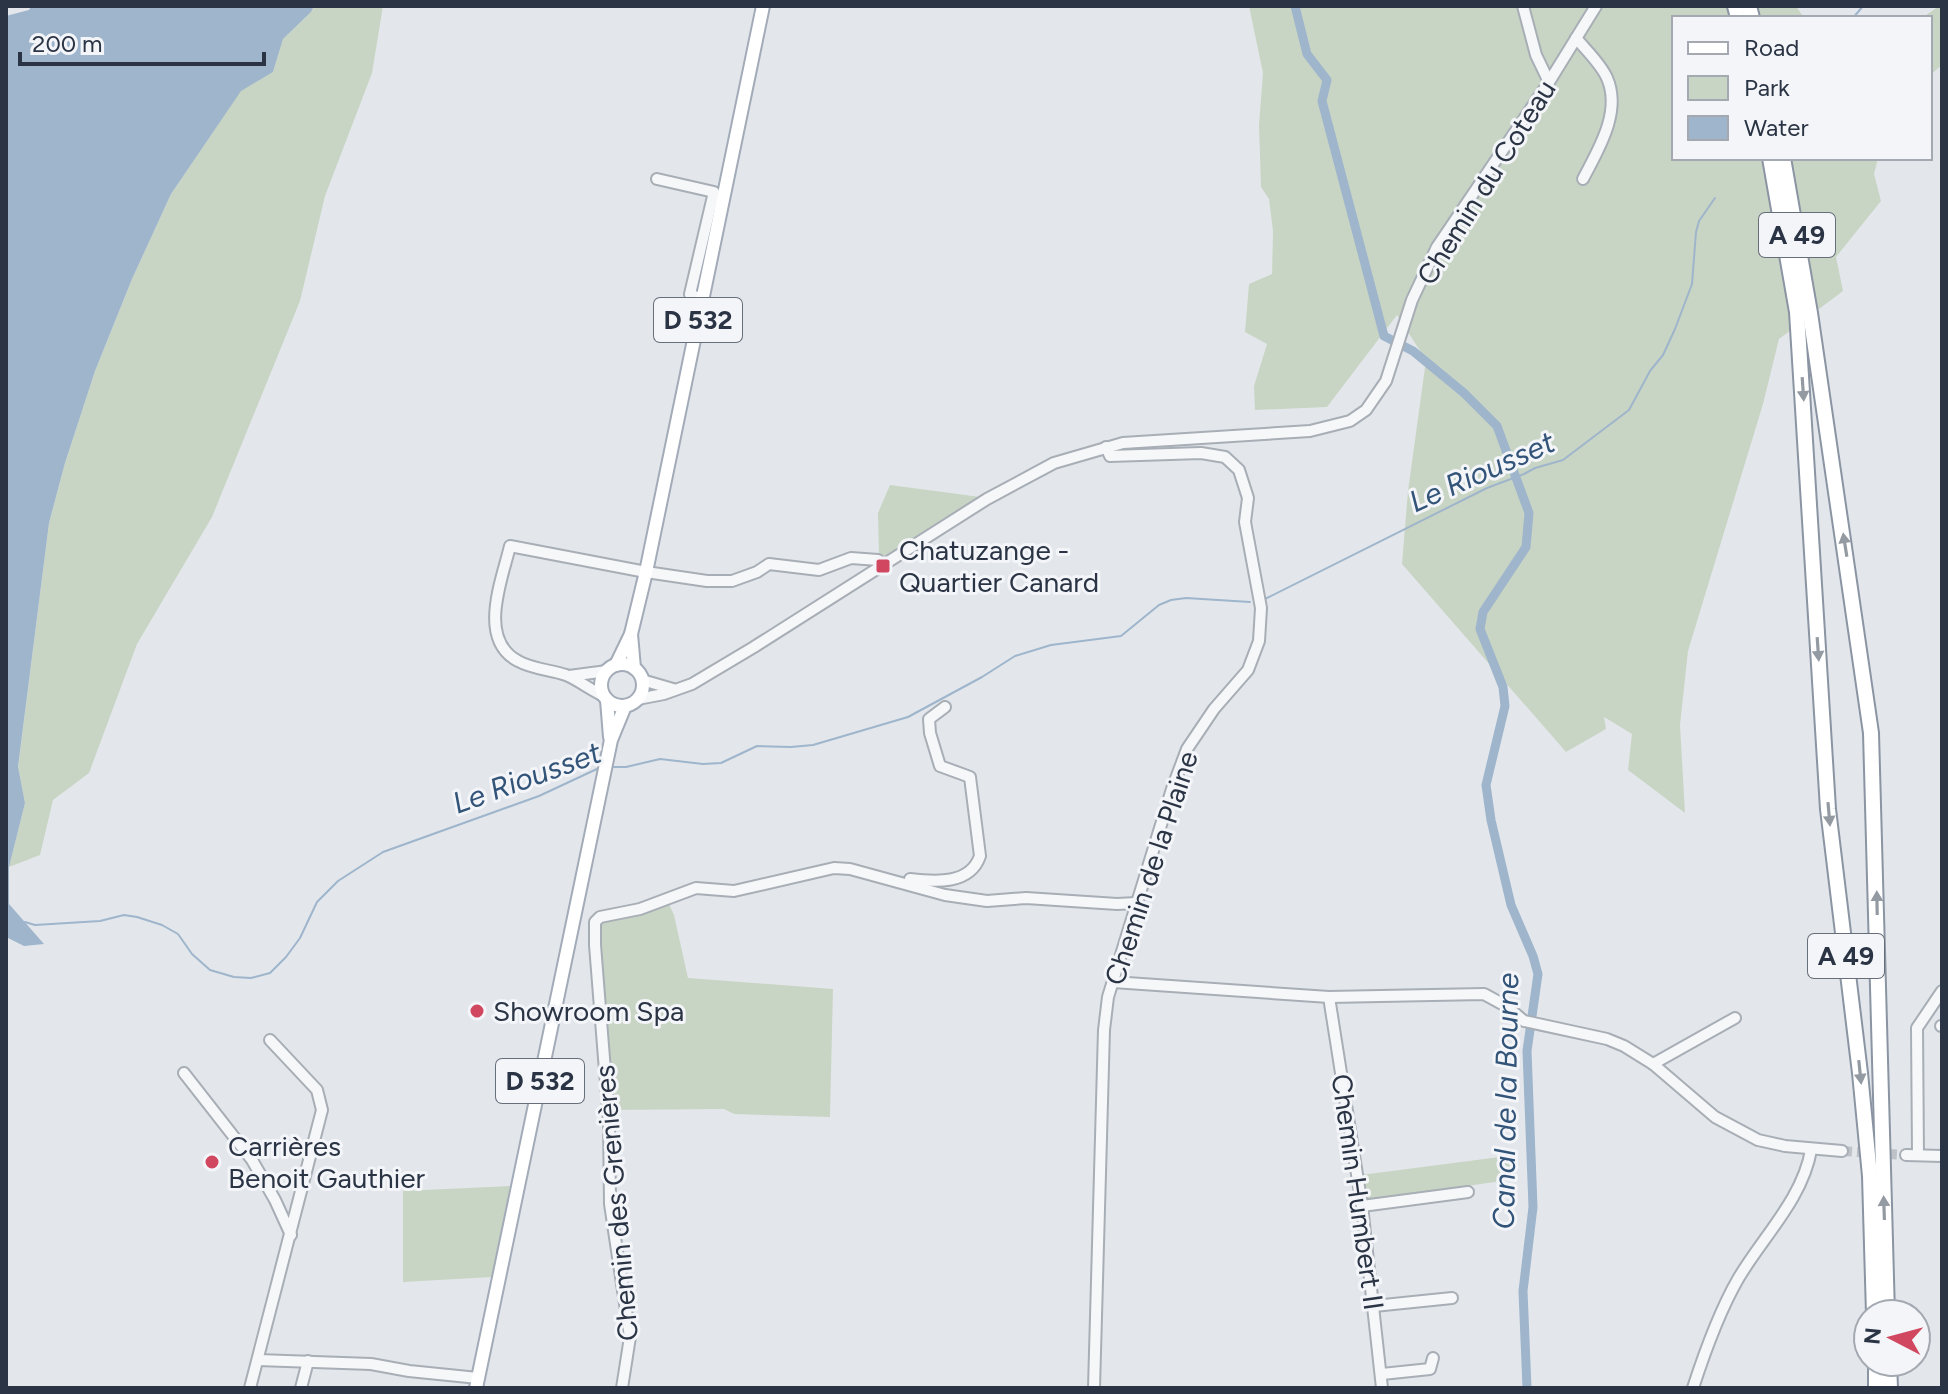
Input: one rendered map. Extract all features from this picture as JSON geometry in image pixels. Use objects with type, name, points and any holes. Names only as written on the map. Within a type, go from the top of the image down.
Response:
[{"type":"highway","name":"A 49","points":[[1770,160],[1797,312],[1828,809],[1867,1146],[1873,1298]]},
{"type":"highway","name":"A 49","points":[[1783,160],[1814,341],[1871,733],[1887,1298]]},
{"type":"main road","name":"D 532","points":[[611,668],[631,634],[646,572],[763,6]]},
{"type":"main road","name":"D 532","points":[[631,634],[634,668]]},
{"type":"main road","points":[[611,668],[634,668],[642,680],[643,690],[638,699],[625,706],[615,706],[605,698],[601,683],[611,668]]},
{"type":"main road","name":"D 532","points":[[605,698],[611,740]]},
{"type":"main road","name":"D 532","points":[[477,1383],[611,740],[625,706]]},
{"type":"street","points":[[1523,6],[1536,55],[1549,82]]},
{"type":"street","name":"Chemin du Coteau","points":[[638,699],[692,684],[1026,476],[1054,463],[1106,447],[1140,441],[1331,427],[1350,421],[1366,410],[1386,381],[1412,300],[1437,247],[1549,82],[1596,6]]},
{"type":"street","points":[[1576,38],[1607,78],[1611,106],[1604,138],[1583,179]]},
{"type":"street","points":[[657,179],[714,192],[690,294],[702,299]]},
{"type":"street","name":"Chemin de la Plaine","points":[[1094,1388],[1107,1006],[1136,903],[1187,749],[1214,709],[1248,670],[1259,641],[1261,608],[1245,522],[1248,498],[1239,470],[1225,457],[1201,453],[1110,456],[1106,447]]},
{"type":"street","points":[[605,698],[569,676],[519,662],[504,650],[496,632],[496,605],[510,546],[686,580],[732,581],[769,564],[819,570],[834,563],[865,558],[878,560],[883,566]]},
{"type":"street","points":[[569,676],[611,668]]},
{"type":"street","points":[[642,680],[673,689]]},
{"type":"street","points":[[882,876],[954,880],[966,875],[979,861],[970,777],[940,766],[930,733],[929,719],[945,707]]},
{"type":"street","name":"Chemin des Grenières","points":[[622,1388],[630,1337],[610,1204],[609,1121],[595,922],[600,917],[640,909],[696,888],[734,891],[834,868],[882,876]]},
{"type":"street","points":[[882,876],[945,895],[987,901],[1026,898],[1136,903]]},
{"type":"street","points":[[1113,982],[1329,997],[1484,994],[1524,1021],[1607,1039],[1624,1046],[1653,1064],[1715,1117],[1758,1140],[1811,1150],[1842,1151]]},
{"type":"street","points":[[1942,991],[1917,1028],[1912,1155],[1942,1156]]},
{"type":"street","name":"Chemin Humbert II","points":[[1329,997],[1362,1206],[1382,1388]]},
{"type":"street","points":[[1653,1064],[1735,1018]]},
{"type":"street","points":[[250,1388],[322,1110],[317,1090],[270,1040]]},
{"type":"street","points":[[184,1073],[252,1160],[291,1235]]},
{"type":"street","points":[[1693,1388],[1727,1299],[1800,1184],[1811,1150]]},
{"type":"street","points":[[1362,1206],[1468,1192]]},
{"type":"street","points":[[1374,1306],[1452,1298]]},
{"type":"street","points":[[1382,1374],[1430,1369],[1433,1358]]},
{"type":"street","points":[[258,1360],[371,1364],[477,1383]]},
{"type":"street","points":[[301,1388],[308,1361]]},
{"type":"green space","points":[[314,6],[383,6],[372,73],[325,196],[300,301],[212,517],[137,644],[89,773],[53,800],[40,855],[9,867],[25,803],[18,768],[49,523],[95,371],[171,194],[241,90],[273,72],[283,39]]},
{"type":"green space","points":[[1249,6],[1796,6],[1803,16],[1672,16],[1672,160],[1878,160],[1874,174],[1881,201],[1836,257],[1843,291],[1779,339],[1763,404],[1688,651],[1680,725],[1685,813],[1628,770],[1632,734],[1604,717],[1606,729],[1566,752],[1402,564],[1408,491],[1426,360],[1397,315],[1327,407],[1255,410],[1254,386],[1267,344],[1245,332],[1249,284],[1272,274],[1273,231],[1269,199],[1261,187],[1259,125],[1263,73]]},
{"type":"green space","points":[[1942,6],[1942,65],[1932,73],[1932,16],[1925,16]]},
{"type":"green space","points":[[890,485],[980,497],[887,556],[879,557],[878,513]]},
{"type":"green space","points":[[668,902],[674,915],[688,978],[833,989],[830,1117],[734,1114],[724,1109],[610,1110],[598,933],[600,921]]},
{"type":"green space","points":[[1515,1155],[1515,1179],[1365,1201],[1361,1175]]},
{"type":"green space","points":[[510,1186],[492,1277],[403,1282],[403,1191]]},
{"type":"water","points":[[31,6],[314,6],[283,39],[273,72],[241,91],[171,194],[95,371],[65,463],[49,523],[18,767],[25,803],[9,867],[9,904],[44,944],[24,946],[6,937],[6,16],[29,10]]},
{"type":"waterway","name":"Canal de la Bourne","points":[[1295,6],[1307,54],[1327,80],[1322,101],[1384,336],[1413,351],[1464,393],[1497,426],[1529,513],[1526,547],[1483,612],[1480,629],[1503,687],[1505,706],[1486,785],[1491,820],[1511,905],[1538,974],[1527,1051],[1533,1207],[1523,1291],[1527,1388]]},
{"type":"waterway","name":"Le Riousset","points":[[1855,16],[1863,6]]},
{"type":"waterway","name":"Le Riousset","points":[[1265,599],[1487,488],[1563,460],[1629,410],[1650,371],[1663,355],[1675,329],[1692,284],[1699,221],[1715,198]]},
{"type":"waterway","name":"Le Riousset","points":[[609,767],[626,767],[660,759],[721,763],[757,746],[813,745],[908,717],[1015,656],[1051,645],[1121,636],[1159,605],[1171,600],[1250,602]]},
{"type":"waterway","name":"Le Riousset","points":[[25,922],[35,925],[100,921],[124,915],[137,917],[178,934],[192,954],[210,970],[251,978],[270,973],[300,938],[317,902],[338,881],[383,852],[539,796],[599,768]]},
{"type":"tunnel","points":[[1842,1151],[1906,1155]]},
{"type":"place","name":"Chatuzange - Quartier Canard","points":[[883,566]]},
{"type":"place","name":"Showroom Spa","points":[[477,1011]]},
{"type":"place","name":"Carrières Benoit Gauthier","points":[[212,1162]]}]
